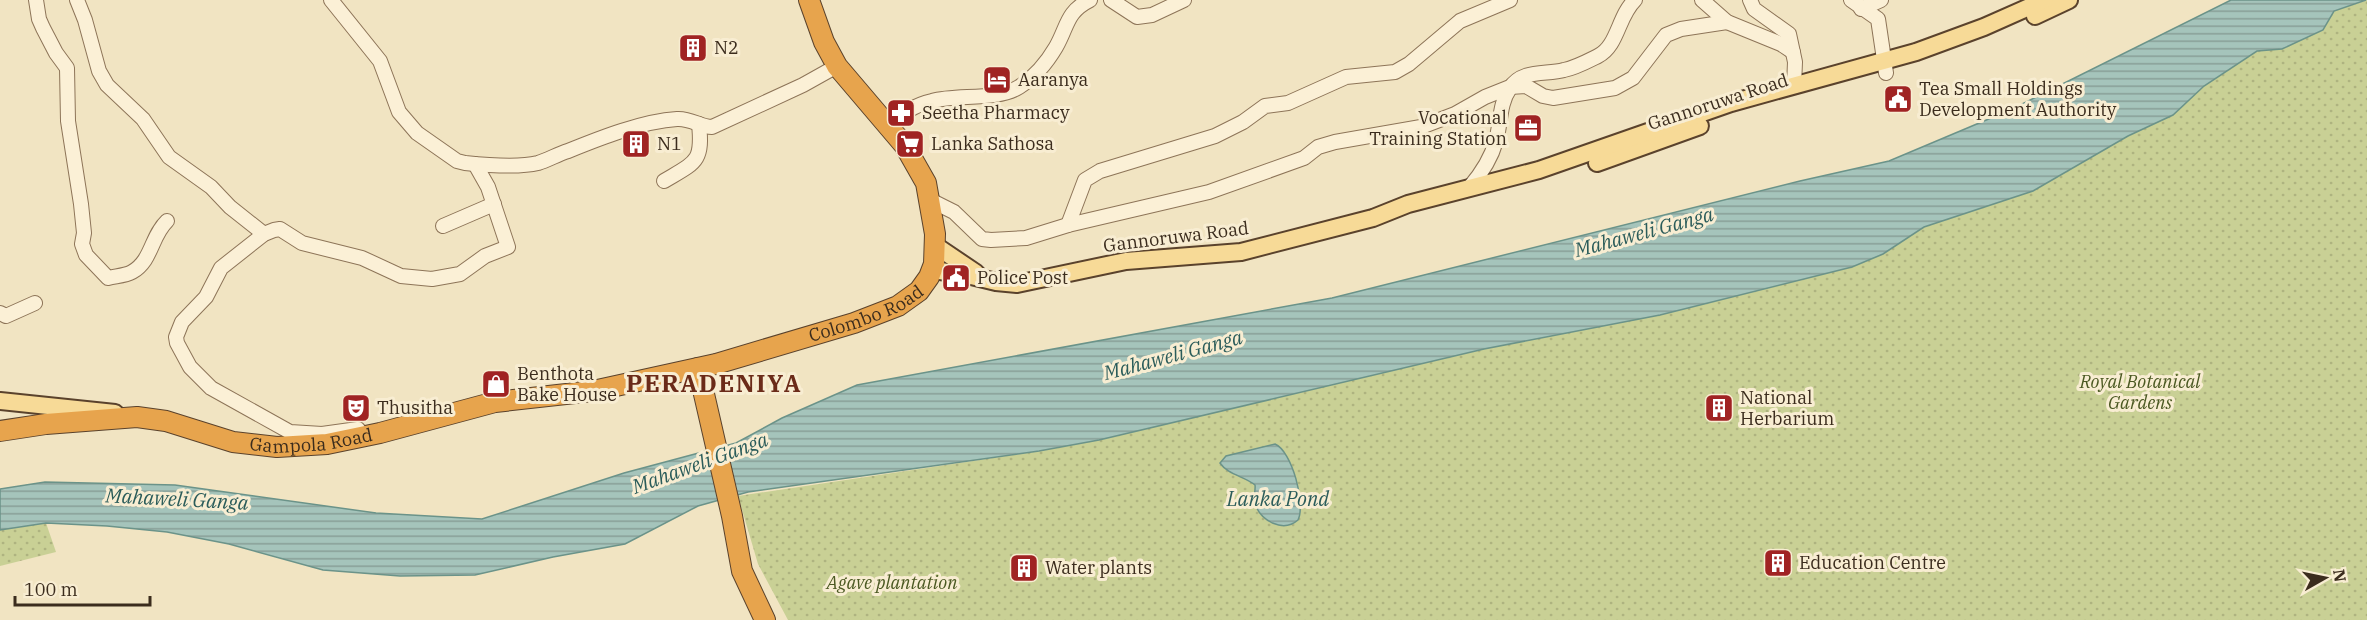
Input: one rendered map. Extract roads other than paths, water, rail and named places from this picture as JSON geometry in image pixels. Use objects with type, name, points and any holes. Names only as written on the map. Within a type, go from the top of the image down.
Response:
[{"type":"highway","name":"Colombo Road","points":[[698,368],[833,330],[890,310],[913,296],[924,284],[932,270],[936,246],[926,183],[917,164],[837,66],[824,42],[809,0]]},
{"type":"highway","name":"Gampola Road","points":[[0,431],[46,424],[137,417],[166,420],[233,442],[277,447],[327,444],[380,433],[495,402],[593,391],[698,368]]},
{"type":"highway","points":[[698,368],[732,516],[742,572],[765,620]]},
{"type":"highway","points":[[732,516],[749,568],[776,620]]},
{"type":"main road","name":"Gannoruwa Road","points":[[1373,218],[1400,216],[1555,176],[1620,155],[1747,99],[1794,86],[1885,67],[2045,0]]},
{"type":"main road","name":"Gannoruwa Road","points":[[932,270],[1017,284],[1126,261],[1240,252],[1373,218],[1408,204],[1567,161],[1696,121],[1734,113],[1981,39],[2069,0]]},
{"type":"main road","name":"Gannoruwa Road","points":[[936,246],[984,278]]},
{"type":"main road","points":[[0,401],[137,417]]},
{"type":"street","points":[[36,0],[43,28],[67,68],[68,121],[81,204],[84,233],[82,244],[86,255],[108,278],[131,273],[147,260],[160,228],[167,221]]},
{"type":"street","points":[[77,0],[86,20],[99,71],[107,85],[143,119],[169,157],[211,187],[230,207],[264,234]]},
{"type":"street","points":[[331,0],[380,62],[399,112],[411,126],[457,161],[475,164],[538,163],[646,124],[677,119],[691,120],[705,127],[712,127],[803,86],[837,66]]},
{"type":"street","points":[[888,126],[907,110],[931,101],[985,96],[1017,89],[1040,71],[1057,45],[1070,14],[1090,0]]},
{"type":"street","points":[[1111,0],[1137,17],[1152,15],[1184,0]]},
{"type":"street","points":[[1068,225],[1085,180],[1100,171],[1215,136],[1244,122],[1265,106],[1288,103],[1346,77],[1395,72],[1409,64],[1460,21],[1510,0]]},
{"type":"street","points":[[1469,188],[1490,157],[1496,139],[1499,114],[1510,87],[1519,78],[1527,75],[1564,70],[1601,55],[1612,43],[1626,9],[1635,0]]},
{"type":"street","points":[[1702,0],[1727,22],[1781,44],[1793,52]]},
{"type":"street","points":[[1750,0],[1754,9],[1789,34],[1795,62],[1794,86]]},
{"type":"street","points":[[1856,4],[1873,5],[1881,0]]},
{"type":"street","points":[[1856,4],[1878,19],[1885,67]]},
{"type":"street","points":[[930,200],[954,212],[982,238],[991,240],[1026,238],[1068,225],[1209,192],[1304,158],[1318,147],[1335,142],[1420,127],[1455,114],[1485,97],[1510,87],[1526,86],[1543,96],[1553,98],[1615,88],[1633,78],[1666,35],[1681,29],[1727,22]]},
{"type":"street","points":[[664,181],[687,168],[699,155],[702,147],[699,124]]},
{"type":"street","points":[[380,433],[357,429],[322,434],[290,432],[211,388],[190,367],[176,337],[182,322],[206,297],[222,268],[264,234],[280,229],[302,243],[362,258],[401,276],[432,279],[460,274],[485,256],[508,247],[488,187],[475,164]]},
{"type":"street","points":[[443,226],[494,204]]},
{"type":"street","points":[[0,313],[6,316],[34,303]]},
{"type":"water","name":"Mahaweli Ganga","points":[[2231,0],[2366,0],[2334,11],[2323,30],[2282,49],[2257,51],[2204,86],[2173,115],[2128,136],[2033,191],[1924,227],[1883,254],[1852,267],[1660,315],[1484,349],[1099,440],[1039,451],[748,492],[698,506],[625,544],[553,557],[475,575],[400,576],[323,570],[229,544],[167,532],[107,526],[46,523],[0,530],[0,489],[45,482],[175,485],[376,513],[482,519],[624,473],[736,443],[782,418],[857,385],[1332,298],[1800,181],[1889,161],[2010,110]]},
{"type":"water","name":"Lanka Pond","points":[[1275,444],[1287,457],[1299,491],[1300,512],[1298,520],[1292,524],[1279,525],[1262,516],[1254,502],[1255,485],[1227,470],[1220,463],[1226,456]]},
{"type":"place","name":"N2","points":[[693,48]]},
{"type":"place","name":"Aaranya","points":[[997,80]]},
{"type":"place","name":"Tea Small Holdings Development Authority","points":[[1898,99]]},
{"type":"place","name":"Seetha Pharmacy","points":[[901,113]]},
{"type":"place","name":"Vocational Training Station","points":[[1528,128]]},
{"type":"place","name":"N1","points":[[636,144]]},
{"type":"place","name":"Lanka Sathosa","points":[[910,144]]},
{"type":"place","name":"Police Post","points":[[956,278]]},
{"type":"place","name":"Benthota Bake House","points":[[496,384]]},
{"type":"place","name":"Thusitha","points":[[356,408]]},
{"type":"place","name":"National Herbarium","points":[[1719,408]]},
{"type":"place","name":"Education Centre","points":[[1778,563]]},
{"type":"place","name":"Water plants","points":[[1024,568]]},
{"type":"district","name":"PERADENIYA","points":[[714,384]]},
{"type":"park label","name":"Royal Botanical Gardens","points":[[2140,392]]},
{"type":"park label","name":"Agave plantation","points":[[892,583]]}]
